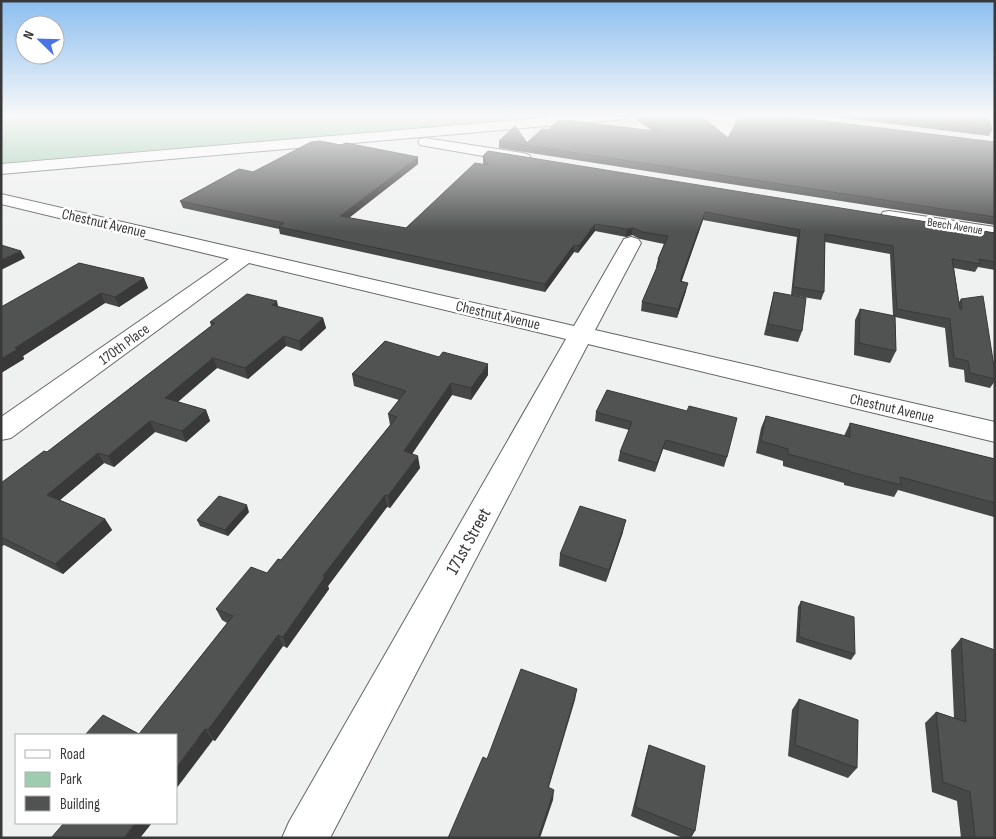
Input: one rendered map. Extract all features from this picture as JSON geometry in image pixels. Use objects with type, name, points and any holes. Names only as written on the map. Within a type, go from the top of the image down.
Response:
[{"type":"street","points":[[1,169],[167,154]]},
{"type":"street","points":[[501,154],[537,160]]},
{"type":"street","name":"Chestnut Avenue","points":[[1,199],[995,432]]},
{"type":"street","name":"Beech Avenue","points":[[868,212],[995,233]]},
{"type":"street","name":"171st Street","points":[[304,838],[631,243]]},
{"type":"street","name":"170th Place","points":[[1,431],[246,256]]},
{"type":"green space","points":[[1,154],[105,154],[1,163]]},
{"type":"building","points":[[288,154],[403,154],[418,157],[340,216],[406,228],[475,163],[488,165],[483,156],[485,154],[507,154],[995,233],[995,262],[979,259],[980,264],[952,259],[960,309],[962,309],[961,299],[983,296],[995,379],[970,373],[968,361],[954,358],[950,319],[897,309],[893,246],[825,234],[824,292],[793,287],[800,230],[705,212],[680,281],[688,283],[678,309],[642,302],[668,236],[642,232],[633,228],[627,229],[595,224],[579,246],[574,245],[545,284],[279,227],[284,223],[180,201],[239,169],[253,172]]},
{"type":"building","points":[[585,154],[995,154],[995,217]]},
{"type":"building","points":[[1,245],[21,251],[1,260]]},
{"type":"building","points":[[79,263],[144,278],[115,297],[101,293],[1,359],[1,307]]},
{"type":"building","points":[[774,292],[806,298],[802,331],[768,324]]},
{"type":"building","points":[[247,294],[277,301],[272,305],[323,318],[299,341],[284,336],[245,368],[213,358],[165,398],[206,410],[182,431],[150,421],[108,456],[98,453],[47,495],[105,519],[55,564],[1,537],[1,483],[44,451],[47,452],[215,323],[210,322]]},
{"type":"building","points":[[860,309],[895,316],[896,351],[859,343]]},
{"type":"building","points":[[385,341],[439,357],[443,352],[488,364],[471,388],[451,383],[404,451],[418,456],[388,496],[385,495],[323,576],[325,577],[283,637],[278,635],[208,730],[205,729],[178,765],[178,734],[139,734],[233,616],[216,609],[251,567],[267,573],[278,559],[281,560],[397,417],[388,414],[406,391],[352,374]]},
{"type":"building","points":[[607,390],[687,411],[689,406],[737,418],[727,457],[666,440],[657,463],[620,452],[632,422],[596,412]]},
{"type":"building","points":[[766,416],[850,437],[850,423],[995,459],[995,503],[900,477],[901,485],[788,454],[788,449],[761,441]]},
{"type":"building","points":[[219,496],[247,505],[225,530],[197,520]]},
{"type":"building","points":[[580,506],[626,520],[609,570],[560,554]]},
{"type":"building","points":[[801,601],[854,617],[855,654],[799,637]]},
{"type":"building","points":[[961,638],[995,650],[995,838],[975,838],[970,792],[943,782],[936,712],[966,722]]},
{"type":"building","points":[[521,669],[577,689],[548,787],[554,790],[538,838],[448,838],[483,757],[487,759]]},
{"type":"building","points":[[799,699],[858,720],[857,768],[795,745]]},
{"type":"building","points":[[103,715],[139,734],[86,734]]},
{"type":"building","points":[[649,745],[705,766],[695,831],[635,807]]},
{"type":"building","points":[[63,824],[134,824],[124,838],[51,838]]}]
